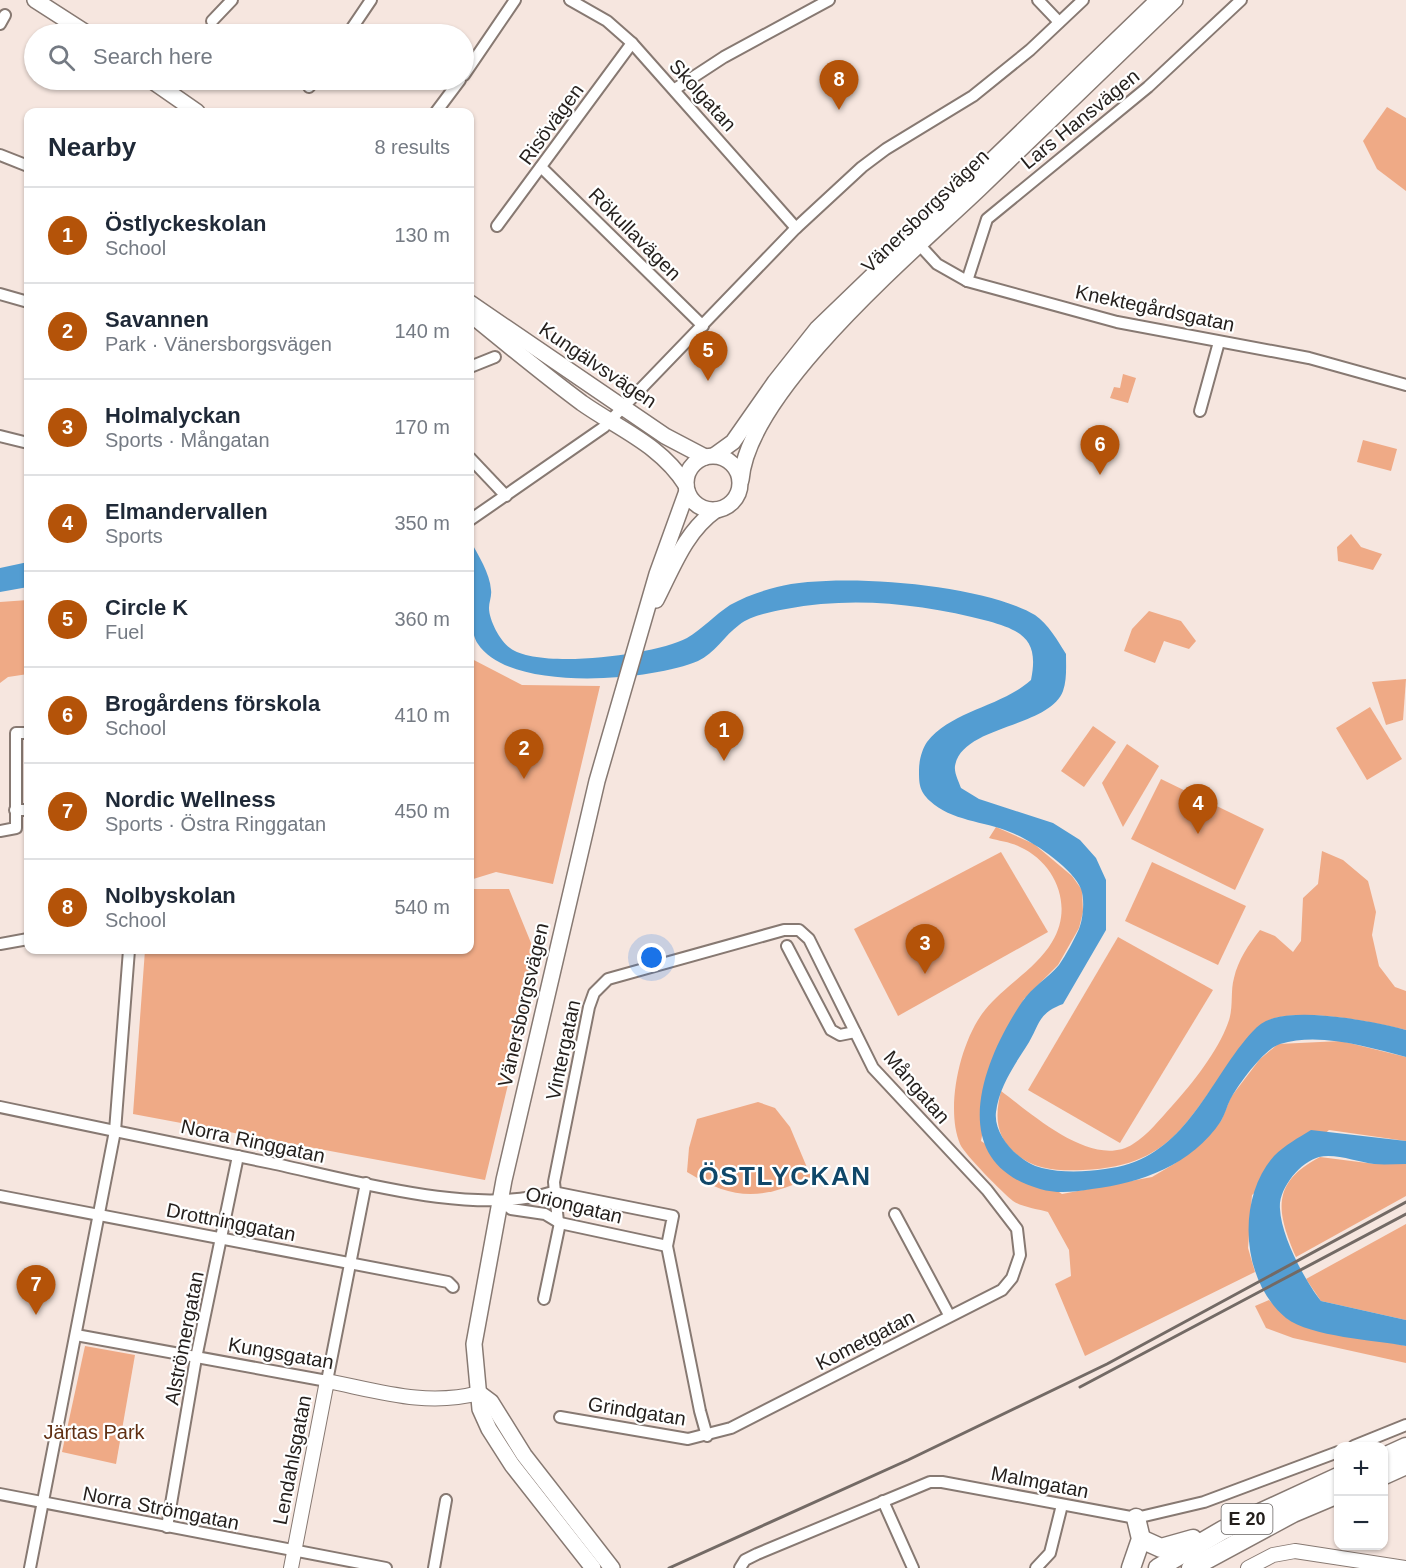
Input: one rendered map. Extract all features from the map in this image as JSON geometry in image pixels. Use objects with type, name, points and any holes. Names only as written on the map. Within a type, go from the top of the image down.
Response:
[{"type":"highway","points":[[1388,1455],[1406,1448]]},
{"type":"highway","points":[[1388,1473],[1406,1465]]},
{"type":"highway","name":"E 20","points":[[1158,1568],[1223,1530],[1334,1478]]},
{"type":"highway","name":"E 20","points":[[1191,1568],[1240,1539],[1334,1496]]},
{"type":"highway","points":[[1131,1568],[1141,1539],[1136,1518]]},
{"type":"highway","points":[[1141,1539],[1161,1548],[1223,1530]]},
{"type":"main road","points":[[35,0],[72,24]]},
{"type":"main road","name":"Vänersborgsvägen","points":[[741,480],[742,469],[761,426],[797,372],[824,338],[916,241],[1158,0]]},
{"type":"main road","name":"Vänersborgsvägen","points":[[710,456],[733,442],[816,329],[916,241],[1175,0]]},
{"type":"main road","points":[[166,90],[191,108]]},
{"type":"main road","name":"Kungälvsvägen","points":[[474,306],[674,442],[710,456]]},
{"type":"main road","name":"Kungälvsvägen","points":[[474,317],[583,403],[656,450],[672,465],[686,488]]},
{"type":"main road","points":[[710,456],[732,463],[741,480],[735,499],[724,508],[716,510],[698,506],[686,488],[689,471],[710,456]]},
{"type":"main road","name":"Vänersborgsvägen","points":[[593,1568],[512,1465],[484,1418],[474,1344],[500,1200],[567,903],[621,692],[686,488]]},
{"type":"main road","name":"Vänersborgsvägen","points":[[640,632],[693,529],[716,510]]},
{"type":"main road","points":[[479,1393],[491,1402],[524,1455],[612,1568]]},
{"type":"street","points":[[212,21],[231,0]]},
{"type":"street","points":[[355,24],[371,0]]},
{"type":"street","points":[[474,60],[515,0]]},
{"type":"street","name":"Skolgatan","points":[[570,0],[607,21],[632,43],[796,228]]},
{"type":"street","points":[[1038,0],[1059,22]]},
{"type":"street","points":[[474,517],[610,421],[796,228],[862,167],[886,149],[973,96],[1030,50],[1083,0]]},
{"type":"street","name":"Lars Hansvägen","points":[[967,281],[981,231],[996,210],[1149,87],[1241,0]]},
{"type":"street","points":[[675,89],[724,57],[822,2]]},
{"type":"street","name":"Risövägen","points":[[497,226],[632,43]]},
{"type":"street","points":[[439,108],[452,90]]},
{"type":"street","points":[[0,154],[24,164]]},
{"type":"street","name":"Rökullavägen","points":[[541,167],[703,326]]},
{"type":"street","name":"Knektegårdsgatan","points":[[916,241],[937,264],[967,281],[1117,322],[1309,358],[1406,385]]},
{"type":"street","points":[[0,294],[24,301]]},
{"type":"street","points":[[1200,411],[1219,342]]},
{"type":"street","points":[[474,365],[495,357]]},
{"type":"street","points":[[0,436],[24,442]]},
{"type":"street","points":[[474,462],[506,496]]},
{"type":"street","points":[[0,831],[16,828],[16,733],[24,733]]},
{"type":"street","points":[[15,810],[24,810]]},
{"type":"street","name":"Vintergatan","points":[[559,1223],[553,1192],[589,1007],[599,985],[608,980],[784,930],[799,930]]},
{"type":"street","name":"Mångatan","points":[[799,930],[809,939],[873,1068],[987,1190],[1017,1229],[1020,1255]]},
{"type":"street","points":[[0,944],[24,940]]},
{"type":"street","points":[[787,946],[831,1030],[840,1035],[855,1032]]},
{"type":"street","points":[[30,1568],[115,1131],[129,954]]},
{"type":"street","name":"Norra Ringgatan","points":[[0,1107],[366,1183],[452,1197],[500,1200]]},
{"type":"street","name":"Alströmergatan","points":[[167,1527],[196,1358],[238,1156]]},
{"type":"street","name":"Lendahlsgatan","points":[[291,1568],[366,1183]]},
{"type":"street","name":"Oriongatan","points":[[500,1200],[537,1197],[553,1192],[672,1216],[667,1246],[707,1436]]},
{"type":"street","name":"Drottninggatan","points":[[0,1196],[448,1282],[453,1287]]},
{"type":"street","name":"Oriongatan","points":[[500,1200],[511,1209],[544,1214],[559,1223],[667,1246]]},
{"type":"street","points":[[895,1214],[948,1312]]},
{"type":"street","points":[[544,1299],[559,1223]]},
{"type":"street","name":"Kometgatan","points":[[707,1436],[731,1428],[1002,1290],[1012,1278],[1020,1255]]},
{"type":"street","name":"Kungsgatan","points":[[76,1335],[421,1400],[446,1400],[479,1393]]},
{"type":"street","name":"Grindgatan","points":[[560,1416],[673,1437],[688,1439],[707,1436]]},
{"type":"street","points":[[1364,1442],[1406,1425]]},
{"type":"street","name":"Malmgatan","points":[[741,1567],[757,1554],[922,1484],[942,1482],[1136,1518],[1204,1502],[1334,1453]]},
{"type":"street","name":"Norra Strömgatan","points":[[0,1494],[386,1568]]},
{"type":"street","points":[[434,1568],[446,1500]]},
{"type":"street","points":[[883,1501],[913,1568]]},
{"type":"street","points":[[1036,1568],[1050,1553],[1062,1505]]},
{"type":"street","points":[[1248,1568],[1273,1555],[1295,1551],[1402,1568]]},
{"type":"green space","points":[[1387,107],[1406,118],[1406,191],[1377,169],[1363,141]]},
{"type":"green space","points":[[1123,374],[1136,378],[1128,403],[1110,398],[1114,387],[1120,388]]},
{"type":"green space","points":[[1363,440],[1397,449],[1391,471],[1357,462]]},
{"type":"green space","points":[[1351,534],[1361,547],[1382,554],[1373,570],[1338,561],[1337,547]]},
{"type":"green space","points":[[24,600],[24,675],[8,677],[0,683],[0,602]]},
{"type":"green space","points":[[1149,611],[1181,621],[1196,641],[1189,649],[1164,641],[1155,663],[1124,651],[1132,629]]},
{"type":"green space","points":[[474,660],[522,685],[600,686],[553,884],[496,872],[474,879]]},
{"type":"green space","points":[[1406,679],[1403,720],[1386,725],[1372,682]]},
{"type":"green space","points":[[1370,707],[1402,759],[1367,780],[1336,728]]},
{"type":"green space","points":[[1093,726],[1116,742],[1084,787],[1061,771]]},
{"type":"green space","points":[[1127,744],[1159,766],[1123,827],[1102,783]]},
{"type":"green space","points":[[1161,779],[1264,829],[1235,890],[1131,839]]},
{"type":"green space","points":[[996,827],[1034,844],[1072,876],[1082,890],[1083,912],[1079,928],[1058,965],[1024,999],[1000,1043],[981,1141],[1062,1194],[1152,1177],[1174,1164],[1200,1144],[1221,1121],[1231,1097],[1260,1059],[1278,1044],[1341,1041],[1406,1057],[1406,1141],[1329,1130],[1252,1195],[1248,1248],[1255,1272],[1085,1356],[1055,1284],[1071,1276],[1069,1250],[1048,1212],[1021,1205],[1008,1197],[963,1149],[956,1129],[955,1094],[968,1039],[985,1010],[1045,952],[1058,929],[1061,915],[1058,887],[1052,875],[1033,854],[1013,844],[989,838]]},
{"type":"green space","points":[[1322,851],[1343,860],[1368,881],[1376,912],[1372,935],[1379,966],[1395,987],[1406,991],[1406,1030],[1358,1020],[1320,1016],[1285,1016],[1272,1019],[1256,1031],[1179,1131],[1162,1146],[1141,1158],[1116,1166],[1083,1170],[1047,1168],[1022,1159],[1008,1146],[998,1125],[1001,1091],[1064,1136],[1082,1145],[1100,1150],[1117,1150],[1133,1144],[1149,1131],[1188,1088],[1218,1045],[1230,1017],[1233,983],[1238,965],[1244,952],[1260,930],[1275,936],[1293,952],[1301,941],[1303,898],[1318,884]]},
{"type":"green space","points":[[1001,852],[1048,932],[898,1016],[854,929]]},
{"type":"green space","points":[[1152,862],[1246,906],[1218,965],[1125,921]]},
{"type":"green space","points":[[474,889],[509,889],[538,960],[485,1180],[133,1114],[145,954],[474,954]]},
{"type":"green space","points":[[1118,937],[1213,990],[1120,1143],[1028,1090]]},
{"type":"green space","points":[[758,1102],[775,1108],[790,1127],[811,1177],[778,1190],[748,1194],[719,1188],[687,1172],[689,1148],[697,1119]]},
{"type":"green space","points":[[1320,1157],[1375,1164],[1406,1164],[1406,1196],[1296,1257],[1285,1226],[1282,1200],[1285,1188],[1292,1177]]},
{"type":"green space","points":[[1406,1224],[1406,1320],[1321,1301],[1306,1279]]},
{"type":"green space","points":[[1269,1300],[1288,1319],[1406,1346],[1406,1363],[1293,1338],[1266,1328],[1255,1306]]},
{"type":"green space","name":"Järtas Park","points":[[85,1346],[135,1355],[116,1464],[62,1452]]},
{"type":"water","points":[[474,547],[490,584],[489,613],[499,635],[510,648],[525,655],[545,658],[597,658],[650,650],[671,644],[687,638],[724,609],[741,599],[777,587],[803,583],[871,581],[909,584],[981,595],[1011,604],[1035,615],[1044,623],[1066,654],[1066,678],[1063,691],[1055,703],[1041,713],[973,742],[961,753],[955,766],[956,774],[961,788],[979,799],[1053,823],[1080,840],[1096,858],[1106,880],[1106,930],[1063,1004],[1043,1016],[1007,1078],[996,1112],[996,1121],[1003,1139],[1025,1161],[1049,1170],[1082,1171],[1130,1164],[1150,1154],[1184,1126],[1238,1049],[1257,1027],[1271,1019],[1285,1016],[1338,1017],[1406,1030],[1406,1057],[1360,1045],[1327,1040],[1280,1044],[1259,1060],[1245,1077],[1230,1100],[1221,1121],[1209,1136],[1196,1149],[1164,1169],[1129,1182],[1066,1192],[1040,1189],[1010,1176],[991,1157],[982,1134],[980,1108],[985,1080],[994,1052],[1022,1002],[1059,965],[1072,943],[1082,920],[1082,893],[1077,881],[1061,864],[1029,841],[1000,828],[958,817],[938,808],[922,790],[919,770],[924,748],[937,731],[963,715],[1006,697],[1031,680],[1033,656],[1026,640],[1020,634],[988,621],[913,606],[862,603],[811,605],[761,614],[749,619],[734,629],[698,661],[648,674],[582,678],[549,676],[519,670],[495,660],[478,644],[474,636]]},
{"type":"water","points":[[24,563],[24,588],[0,592],[0,568]]},
{"type":"water","points":[[1311,1130],[1406,1141],[1406,1164],[1374,1164],[1332,1156],[1312,1160],[1298,1170],[1286,1185],[1280,1201],[1280,1209],[1289,1245],[1308,1282],[1321,1301],[1406,1320],[1406,1346],[1327,1334],[1297,1324],[1286,1318],[1271,1302],[1260,1283],[1252,1262],[1249,1239],[1249,1216],[1254,1194],[1262,1174],[1274,1156]]},
{"type":"railway","points":[[669,1568],[908,1460],[1107,1364],[1406,1202]]},
{"type":"railway","points":[[1080,1387],[1406,1214]]},
{"type":"place","name":"Nolbyskolan","points":[[839,110]]},
{"type":"place","name":"Circle K","points":[[708,381]]},
{"type":"place","name":"Brogårdens förskola","points":[[1100,475]]},
{"type":"place","name":"Östlyckeskolan","points":[[724,761]]},
{"type":"place","name":"Savannen","points":[[524,779]]},
{"type":"place","name":"Elmandervallen","points":[[1198,834]]},
{"type":"place","name":"Holmalyckan","points":[[925,974]]},
{"type":"place","name":"Nordic Wellness","points":[[36,1315]]},
{"type":"district","name":"ÖSTLYCKAN","points":[[785,1176]]}]
